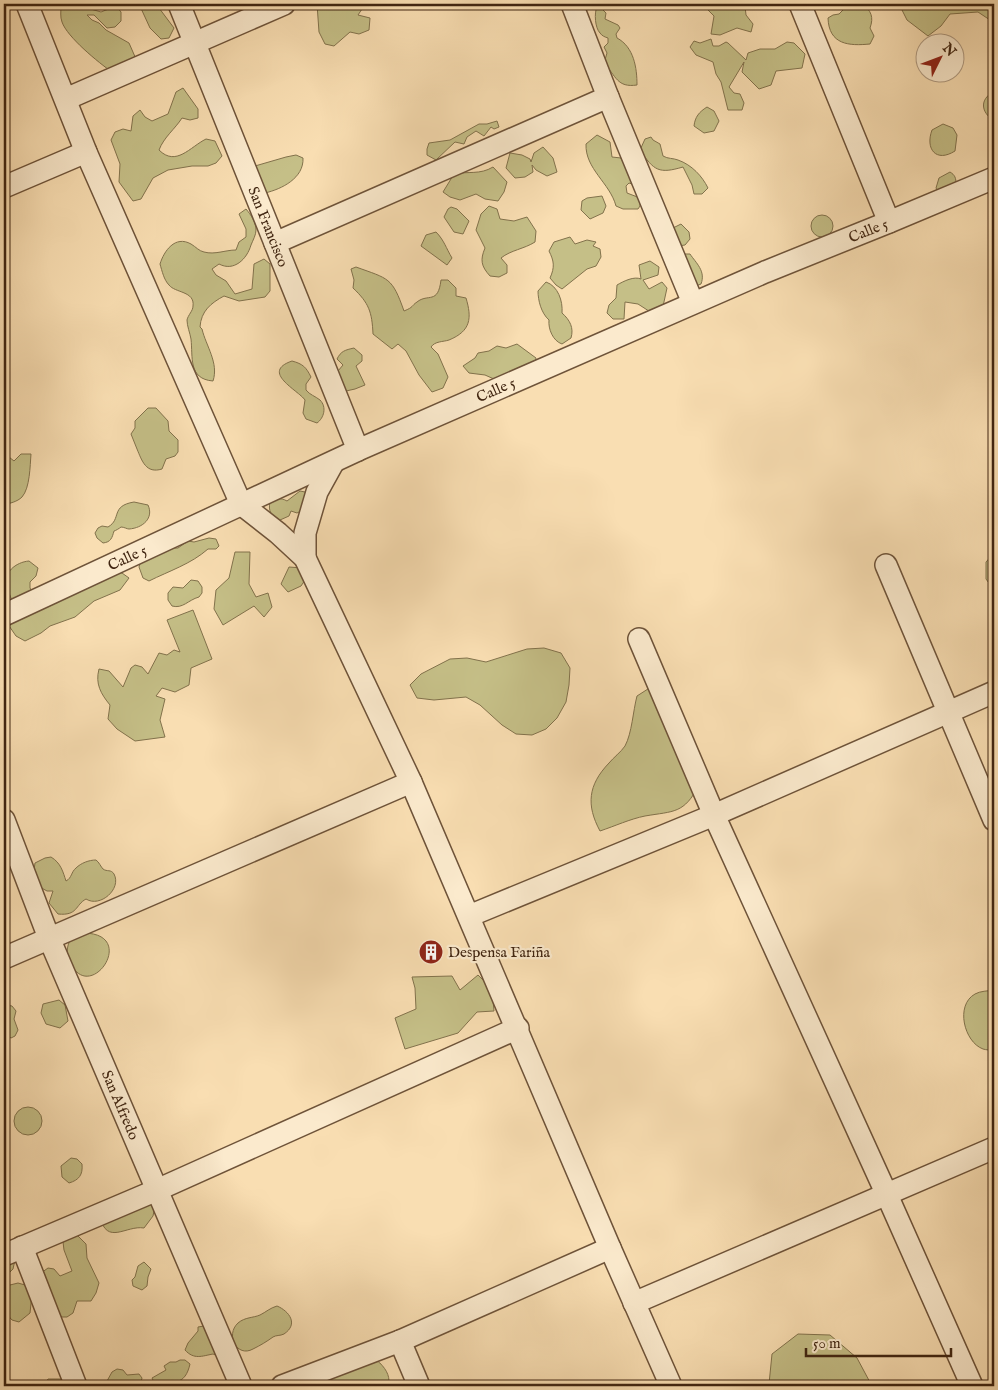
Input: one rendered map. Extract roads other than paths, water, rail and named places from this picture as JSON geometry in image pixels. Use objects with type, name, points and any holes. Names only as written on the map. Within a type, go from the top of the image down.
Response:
[{"type":"street","points":[[27,4],[86,152],[241,504],[278,533],[305,558],[412,782],[610,1248],[671,1386]]},
{"type":"street","name":"San Francisco","points":[[179,4],[358,450]]},
{"type":"street","points":[[66,99],[284,4]]},
{"type":"street","points":[[572,4],[608,97],[693,303]]},
{"type":"street","points":[[800,4],[889,222]]},
{"type":"street","points":[[276,243],[608,97]]},
{"type":"street","points":[[4,188],[86,152]]},
{"type":"street","name":"Calle 5","points":[[4,615],[358,450],[765,272],[994,178]]},
{"type":"street","points":[[305,558],[305,534],[317,492],[333,462]]},
{"type":"street","points":[[886,565],[994,820]]},
{"type":"street","points":[[639,639],[714,815],[972,1386]]},
{"type":"street","points":[[470,916],[714,815],[994,692]]},
{"type":"street","points":[[4,958],[412,782]]},
{"type":"street","name":"San Alfredo","points":[[4,820],[49,938],[241,1386]]},
{"type":"street","points":[[76,1386],[13,1251],[157,1190],[518,1028]]},
{"type":"street","points":[[634,1303],[994,1148]]},
{"type":"street","points":[[282,1386],[400,1341],[610,1248]]},
{"type":"street","points":[[400,1341],[419,1386]]},
{"type":"place","name":"Despensa Fariña","points":[[431,952]]}]
